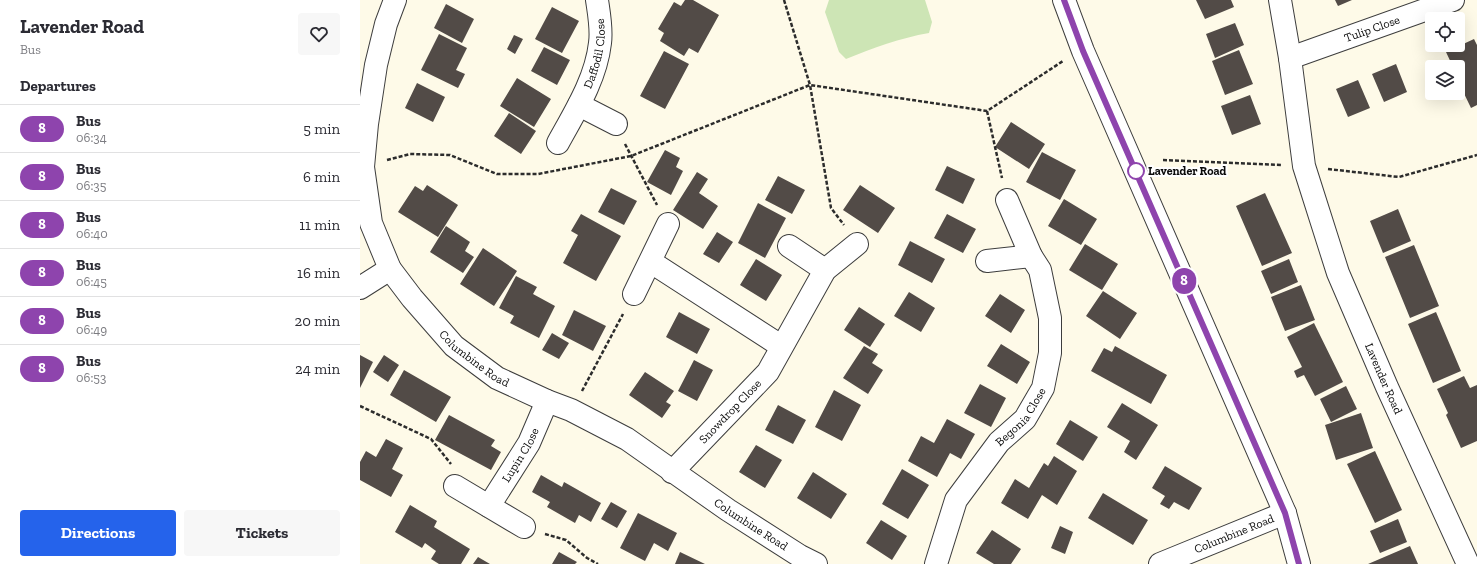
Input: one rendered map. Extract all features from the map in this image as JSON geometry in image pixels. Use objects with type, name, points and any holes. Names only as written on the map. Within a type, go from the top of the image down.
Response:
[{"type":"street","name":"Columbine Road","points":[[394,0],[386,24],[368,63],[363,167],[371,223],[390,269],[412,298],[454,346],[497,378],[547,401],[572,410],[627,439],[672,472],[804,561]]},
{"type":"street","name":"Daffodil Close","points":[[558,143],[579,105],[595,66],[601,43],[600,17],[597,0]]},
{"type":"street","points":[[1064,0],[1083,51],[1285,513],[1299,564]]},
{"type":"street","name":"Lavender Road","points":[[1280,0],[1290,58],[1304,166],[1338,273],[1387,387],[1468,564]]},
{"type":"street","name":"Tulip Close","points":[[1290,58],[1453,0]]},
{"type":"street","points":[[579,105],[616,124]]},
{"type":"street","name":"Begonia Close","points":[[936,564],[956,500],[999,442],[1025,419],[1043,388],[1050,353],[1050,318],[1040,270],[1031,256],[1007,200]]},
{"type":"street","points":[[634,294],[651,262],[668,224]]},
{"type":"street","name":"Snowdrop Close","points":[[672,472],[768,372],[781,346],[825,270],[857,244]]},
{"type":"street","points":[[790,246],[825,270]]},
{"type":"street","points":[[987,261],[1031,256]]},
{"type":"street","points":[[651,262],[781,346]]},
{"type":"street","points":[[360,288],[390,269]]},
{"type":"street","name":"Lupin Close","points":[[489,506],[529,443],[547,401]]},
{"type":"street","points":[[455,486],[524,527]]},
{"type":"street","name":"Columbine Road","points":[[1160,564],[1285,513]]},
{"type":"path","points":[[784,0],[810,85],[831,208],[857,244]]},
{"type":"path","points":[[363,167],[410,154],[450,155],[497,174],[538,174],[631,156],[810,85],[987,112],[1067,58]]},
{"type":"path","points":[[987,112],[1007,200]]},
{"type":"path","points":[[1321,168],[1399,177],[1477,155]]},
{"type":"path","points":[[631,156],[668,224]]},
{"type":"path","points":[[1163,160],[1285,165]]},
{"type":"path","points":[[572,410],[634,294]]},
{"type":"path","points":[[360,406],[431,439],[451,464],[455,486]]},
{"type":"path","points":[[524,527],[566,540],[587,558],[598,564]]},
{"type":"green space","points":[[829,0],[925,0],[932,22],[929,33],[887,44],[846,59],[839,52],[825,12]]},
{"type":"building","points":[[685,0],[693,0],[719,15],[698,53],[689,48],[684,56],[660,41],[664,33],[658,29],[674,2],[681,6]]},
{"type":"building","points":[[1196,0],[1231,0],[1234,7],[1205,19]]},
{"type":"building","points":[[1335,0],[1352,0],[1338,6]]},
{"type":"building","points":[[446,4],[474,19],[462,43],[434,28]]},
{"type":"building","points":[[552,7],[579,21],[562,53],[535,39]]},
{"type":"building","points":[[1235,23],[1244,45],[1215,58],[1206,34]]},
{"type":"building","points":[[439,34],[467,48],[456,70],[465,74],[458,88],[421,70]]},
{"type":"building","points":[[514,35],[523,39],[515,54],[507,49]]},
{"type":"building","points":[[1474,39],[1477,45],[1477,105],[1471,108],[1465,96],[1465,60],[1450,60],[1446,52],[1465,52],[1465,43]]},
{"type":"building","points":[[544,47],[570,60],[557,85],[531,71]]},
{"type":"building","points":[[1239,50],[1253,84],[1225,95],[1212,61]]},
{"type":"building","points":[[664,51],[689,64],[665,109],[640,96]]},
{"type":"building","points":[[1396,64],[1407,92],[1384,102],[1372,74]]},
{"type":"building","points":[[517,78],[551,99],[534,127],[500,106]]},
{"type":"building","points":[[1358,80],[1370,108],[1348,117],[1336,89]]},
{"type":"building","points":[[417,83],[445,97],[433,122],[405,108]]},
{"type":"building","points":[[1250,95],[1261,124],[1232,135],[1221,106]]},
{"type":"building","points":[[509,113],[536,131],[521,154],[494,136]]},
{"type":"building","points":[[1011,122],[1045,144],[1029,169],[995,147]]},
{"type":"building","points":[[665,150],[680,158],[676,167],[683,171],[671,195],[647,182]]},
{"type":"building","points":[[1042,152],[1076,170],[1060,200],[1026,182]]},
{"type":"building","points":[[947,166],[975,179],[963,204],[935,190]]},
{"type":"building","points":[[697,172],[708,179],[699,193],[718,206],[703,229],[673,210]]},
{"type":"building","points":[[778,176],[805,190],[792,214],[765,200]]},
{"type":"building","points":[[427,185],[458,205],[438,237],[398,212],[415,186],[423,191]]},
{"type":"building","points":[[860,185],[895,208],[878,233],[843,210]]},
{"type":"building","points":[[611,188],[637,201],[624,225],[598,212]]},
{"type":"building","points":[[1265,193],[1292,253],[1262,266],[1236,206]]},
{"type":"building","points":[[1064,199],[1097,219],[1081,245],[1048,226]]},
{"type":"building","points":[[758,203],[786,218],[765,258],[738,243]]},
{"type":"building","points":[[1398,209],[1411,241],[1383,253],[1370,221]]},
{"type":"building","points":[[581,214],[621,236],[596,281],[563,263],[578,235],[571,231]]},
{"type":"building","points":[[947,214],[976,229],[963,253],[934,238]]},
{"type":"building","points":[[446,226],[470,242],[465,251],[474,257],[463,273],[430,252]]},
{"type":"building","points":[[717,232],[733,242],[719,263],[703,254]]},
{"type":"building","points":[[910,241],[945,259],[932,283],[898,265]]},
{"type":"building","points":[[1085,244],[1118,264],[1102,290],[1069,270]]},
{"type":"building","points":[[1414,245],[1439,306],[1410,318],[1385,257]]},
{"type":"building","points":[[483,248],[517,271],[494,306],[460,284]]},
{"type":"building","points":[[756,259],[782,275],[766,301],[740,285]]},
{"type":"building","points":[[1289,259],[1298,282],[1271,294],[1261,271]]},
{"type":"building","points":[[516,276],[537,287],[533,294],[555,306],[539,338],[510,323],[514,316],[499,308]]},
{"type":"building","points":[[1301,285],[1315,320],[1285,331],[1271,297]]},
{"type":"building","points":[[1103,291],[1137,313],[1120,339],[1086,316]]},
{"type":"building","points":[[909,292],[935,308],[921,332],[894,316]]},
{"type":"building","points":[[1000,294],[1025,310],[1011,333],[985,316]]},
{"type":"building","points":[[859,307],[885,324],[870,347],[844,330]]},
{"type":"building","points":[[574,310],[606,326],[593,351],[562,335]]},
{"type":"building","points":[[679,312],[710,329],[697,354],[666,337]]},
{"type":"building","points":[[1436,312],[1461,371],[1433,383],[1408,324]]},
{"type":"building","points":[[1314,323],[1343,382],[1315,396],[1304,375],[1297,378],[1294,371],[1302,367],[1287,337]]},
{"type":"building","points":[[552,333],[569,343],[559,359],[542,350]]},
{"type":"building","points":[[1001,344],[1030,362],[1017,384],[987,366]]},
{"type":"building","points":[[864,346],[878,354],[872,363],[883,370],[868,394],[843,378]]},
{"type":"building","points":[[1115,346],[1167,375],[1151,404],[1091,371],[1104,348],[1112,352]]},
{"type":"building","points":[[360,355],[373,362],[360,388]]},
{"type":"building","points":[[384,355],[399,365],[388,382],[373,372]]},
{"type":"building","points":[[694,360],[713,370],[697,401],[678,391]]},
{"type":"building","points":[[404,370],[451,397],[436,422],[390,395]]},
{"type":"building","points":[[645,372],[674,391],[666,402],[671,405],[662,418],[629,395]]},
{"type":"building","points":[[1464,376],[1470,388],[1477,385],[1477,441],[1461,448],[1446,415],[1448,413],[1437,389]]},
{"type":"building","points":[[980,384],[1006,398],[991,427],[964,413]]},
{"type":"building","points":[[1346,386],[1357,409],[1331,422],[1320,399]]},
{"type":"building","points":[[834,390],[861,405],[842,441],[815,427]]},
{"type":"building","points":[[1122,403],[1158,425],[1136,460],[1124,452],[1130,441],[1107,427]]},
{"type":"building","points":[[778,405],[806,420],[793,444],[765,430]]},
{"type":"building","points":[[1361,413],[1373,448],[1336,460],[1325,425]]},
{"type":"building","points":[[449,415],[495,440],[491,446],[501,452],[491,470],[435,440]]},
{"type":"building","points":[[947,419],[975,434],[961,459],[950,453],[937,477],[908,461],[921,436],[934,443]]},
{"type":"building","points":[[1070,420],[1098,437],[1083,461],[1056,444]]},
{"type":"building","points":[[386,439],[403,448],[392,469],[403,475],[391,497],[360,480],[360,462],[366,451],[376,457]]},
{"type":"building","points":[[756,445],[782,460],[765,488],[739,472]]},
{"type":"building","points":[[1375,451],[1402,510],[1375,523],[1347,464]]},
{"type":"building","points":[[1054,456],[1077,471],[1057,505],[1042,495],[1028,519],[1001,503],[1015,479],[1029,488],[1044,463],[1048,466]]},
{"type":"building","points":[[1165,466],[1202,488],[1189,510],[1174,502],[1169,509],[1160,504],[1165,496],[1152,488]]},
{"type":"building","points":[[902,469],[929,485],[908,519],[882,504]]},
{"type":"building","points":[[813,472],[847,494],[831,519],[797,498]]},
{"type":"building","points":[[541,475],[562,487],[564,482],[601,503],[591,522],[579,515],[575,523],[547,507],[550,502],[532,492]]},
{"type":"building","points":[[1103,493],[1148,520],[1133,545],[1088,518]]},
{"type":"building","points":[[611,502],[627,511],[617,528],[601,519]]},
{"type":"building","points":[[410,505],[437,521],[434,527],[470,549],[461,564],[439,564],[431,559],[436,551],[425,543],[422,548],[395,532]]},
{"type":"building","points":[[638,513],[677,533],[668,551],[654,543],[645,561],[620,548]]},
{"type":"building","points":[[1398,519],[1407,542],[1380,553],[1370,531]]},
{"type":"building","points":[[881,520],[907,536],[892,560],[866,543]]},
{"type":"building","points":[[1060,526],[1073,532],[1065,554],[1051,548]]},
{"type":"building","points":[[992,530],[1021,549],[1011,564],[994,564],[976,553]]},
{"type":"building","points":[[1410,546],[1418,564],[1368,564]]},
{"type":"building","points":[[559,552],[577,562],[575,564],[552,564]]},
{"type":"building","points":[[680,552],[705,564],[675,564]]},
{"type":"building","points":[[478,557],[490,564],[473,564]]},
{"type":"bus line","name":"8","points":[[1064,0],[1083,51],[1285,513],[1299,564]]},
{"type":"place","name":"Lavender Road","points":[[1136,171]]}]
